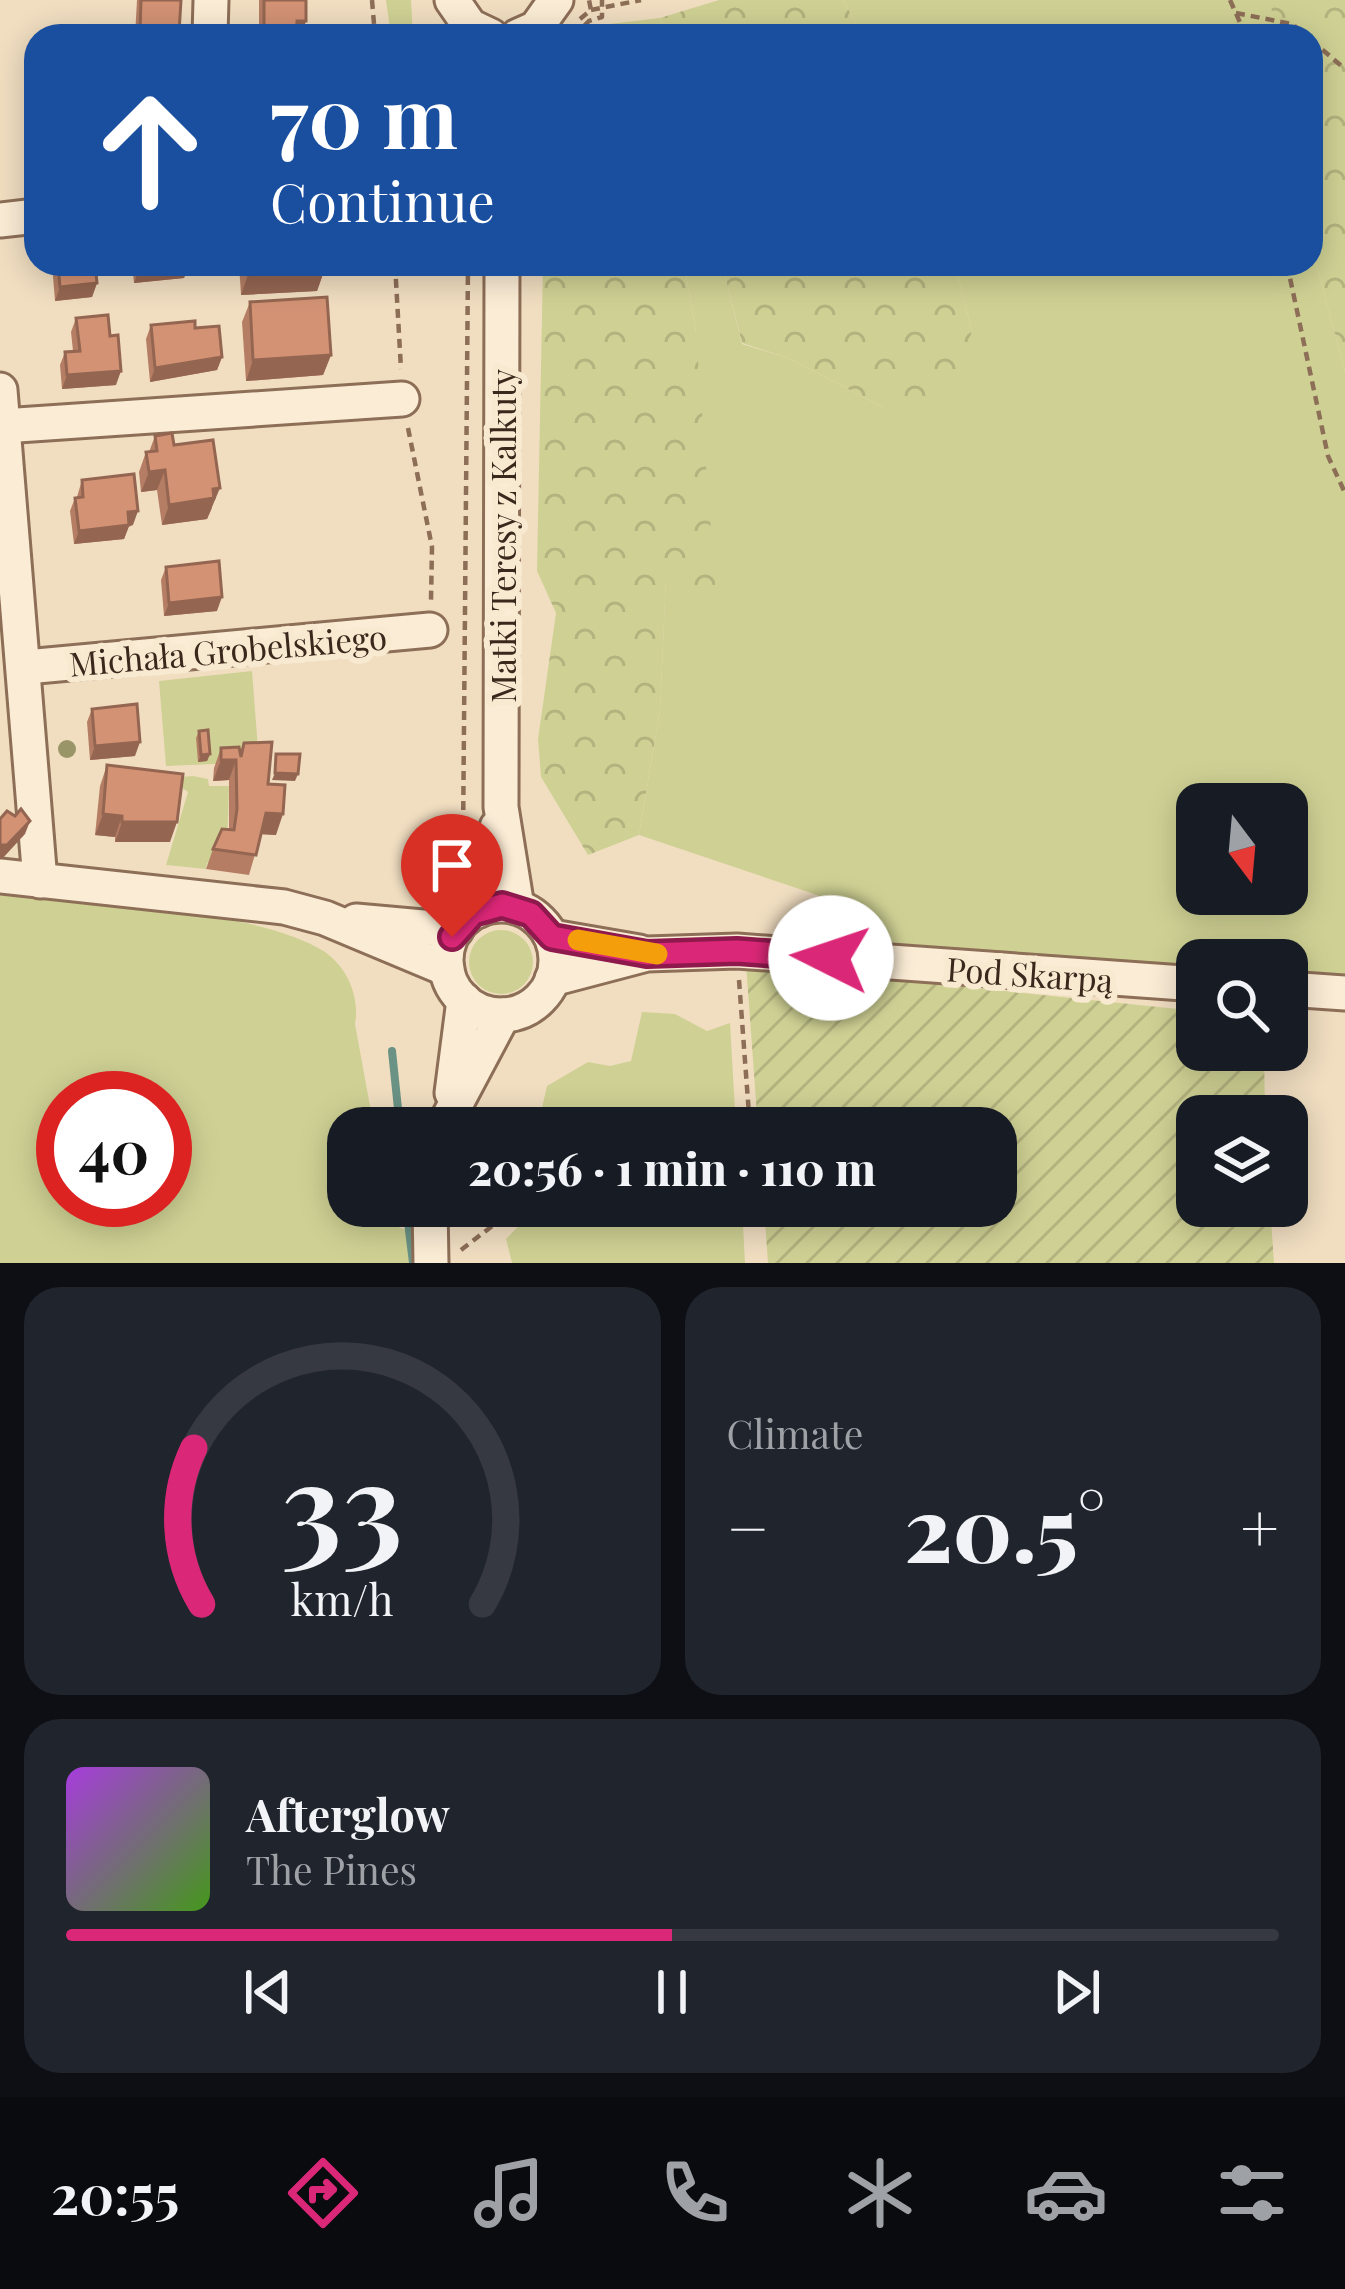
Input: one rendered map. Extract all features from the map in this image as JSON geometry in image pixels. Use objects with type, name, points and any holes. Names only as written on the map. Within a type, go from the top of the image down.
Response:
[{"type":"street","points":[[452,0],[472,24]]},
{"type":"street","name":"Matki Teresy z Kalkuty","points":[[502,276],[501,807],[517,907]]},
{"type":"street","points":[[0,390],[40,881]]},
{"type":"street","points":[[3,426],[402,399]]},
{"type":"street","name":"Michała Grobelskiego","points":[[26,668],[430,630]]},
{"type":"street","name":"Matki Teresy z Kalkuty","points":[[467,920],[487,874],[501,807]]},
{"type":"street","points":[[0,876],[246,900],[325,918],[447,969],[464,1000],[448,1107]]},
{"type":"street","points":[[325,918],[467,920],[517,907],[543,924],[552,937],[556,952],[552,980],[538,1001],[502,1015],[453,1107]]},
{"type":"street","points":[[447,969],[467,920]]},
{"type":"street","name":"Pod Skarpą","points":[[552,937],[647,954],[737,951],[1176,982]]},
{"type":"street","name":"Pod Skarpą","points":[[552,980],[647,954]]},
{"type":"street","points":[[1308,990],[1345,993]]},
{"type":"street","points":[[464,1000],[502,1015]]},
{"type":"street","points":[[430,1227],[430,1263]]},
{"type":"path","points":[[586,24],[602,17],[602,0]]},
{"type":"path","points":[[591,10],[641,0]]},
{"type":"path","points":[[1230,0],[1241,24]]},
{"type":"path","points":[[1236,13],[1293,24]]},
{"type":"path","points":[[396,276],[402,399],[432,547],[430,630]]},
{"type":"path","points":[[445,878],[462,847],[468,752],[468,276]]},
{"type":"path","points":[[1290,276],[1328,456],[1345,493]]},
{"type":"path","points":[[452,867],[487,874]]},
{"type":"path","points":[[737,951],[748,1107]]},
{"type":"path","points":[[445,1263],[491,1227]]},
{"type":"green space","points":[[386,0],[411,0],[412,24],[389,24]]},
{"type":"green space","points":[[719,0],[843,0],[856,24],[662,24],[660,18]]},
{"type":"green space","points":[[843,0],[1274,0],[1275,24],[856,24]]},
{"type":"green space","points":[[1272,0],[1345,0],[1345,371],[1319,276],[1323,276],[1323,24],[1271,24]]},
{"type":"green space","points":[[660,18],[662,24],[609,24]]},
{"type":"green space","points":[[543,276],[686,276],[696,333],[716,596],[695,603],[666,580],[660,710],[639,835],[588,855],[541,777],[538,739],[556,613],[537,571]]},
{"type":"green space","points":[[686,276],[725,276],[742,344],[788,358],[885,408],[972,331],[958,276],[1319,276],[1345,371],[1345,978],[1308,976],[1308,939],[1176,939],[1176,968],[898,951],[865,932],[832,900],[639,835],[660,710],[666,578],[696,333]]},
{"type":"green space","points":[[725,276],[958,276],[972,331],[951,398],[930,411],[885,408],[788,358],[742,343]]},
{"type":"green space","points":[[252,671],[259,762],[166,766],[159,681]]},
{"type":"green space","points":[[168,778],[208,779],[209,786],[229,786],[227,850],[207,863],[206,869],[166,865],[188,792]]},
{"type":"green space","points":[[0,892],[215,917],[295,937],[325,952],[340,966],[354,994],[370,1107],[327,1107],[327,1227],[408,1231],[411,1263],[0,1263]]},
{"type":"green space","points":[[501,930],[523,940],[533,962],[523,984],[501,994],[479,984],[469,962],[479,940]]},
{"type":"green space","points":[[746,964],[1176,1009],[1176,1071],[1264,1071],[1265,1095],[1176,1095],[1176,1227],[1271,1227],[1274,1263],[768,1263],[765,1227],[1017,1227],[1017,1107],[756,1107]]},
{"type":"green space","points":[[642,1012],[675,1014],[707,1031],[730,1023],[735,1107],[542,1107],[547,1086],[588,1062],[610,1066],[631,1061]]},
{"type":"green space","points":[[518,1227],[743,1227],[745,1263],[512,1263],[506,1239]]},
{"type":"building","points":[[141,0],[181,0],[180,24],[140,24]]},
{"type":"building","points":[[264,0],[306,0],[306,21],[264,24]]},
{"type":"building","points":[[59,276],[96,276],[97,283],[60,287]]},
{"type":"building","points":[[327,297],[331,355],[253,360],[250,302]]},
{"type":"building","points":[[108,315],[110,336],[118,335],[121,371],[67,375],[65,352],[80,351],[76,318]]},
{"type":"building","points":[[195,321],[195,328],[219,326],[222,357],[155,368],[151,325]]},
{"type":"building","points":[[172,433],[174,445],[213,440],[220,488],[213,489],[214,498],[169,505],[165,470],[149,472],[146,452],[157,451],[155,436]]},
{"type":"building","points":[[134,474],[138,511],[128,512],[129,525],[79,531],[75,498],[83,497],[82,480]]},
{"type":"building","points":[[219,561],[222,597],[169,603],[166,567]]},
{"type":"building","points":[[137,704],[140,742],[95,746],[92,709]]},
{"type":"building","points":[[208,730],[210,754],[201,755],[199,731]]},
{"type":"building","points":[[272,742],[268,784],[285,785],[283,814],[266,813],[256,855],[213,849],[222,829],[234,830],[237,809],[236,760],[221,760],[221,748],[239,747],[241,757],[244,743]]},
{"type":"building","points":[[276,754],[300,754],[298,774],[275,773]]},
{"type":"building","points":[[107,765],[183,774],[177,822],[122,822],[122,816],[103,814]]},
{"type":"building","points":[[21,809],[30,821],[7,845],[0,845],[0,819],[7,811],[15,816]]},
{"type":"waterway","points":[[392,1051],[398,1107]]},
{"type":"waterway","points":[[409,1227],[413,1263]]},
{"type":"slow traffic","points":[[578,940],[657,954]]},
{"type":"route","points":[[452,937],[473,913],[502,905],[531,914],[552,937],[647,954],[737,951],[831,958]]}]
